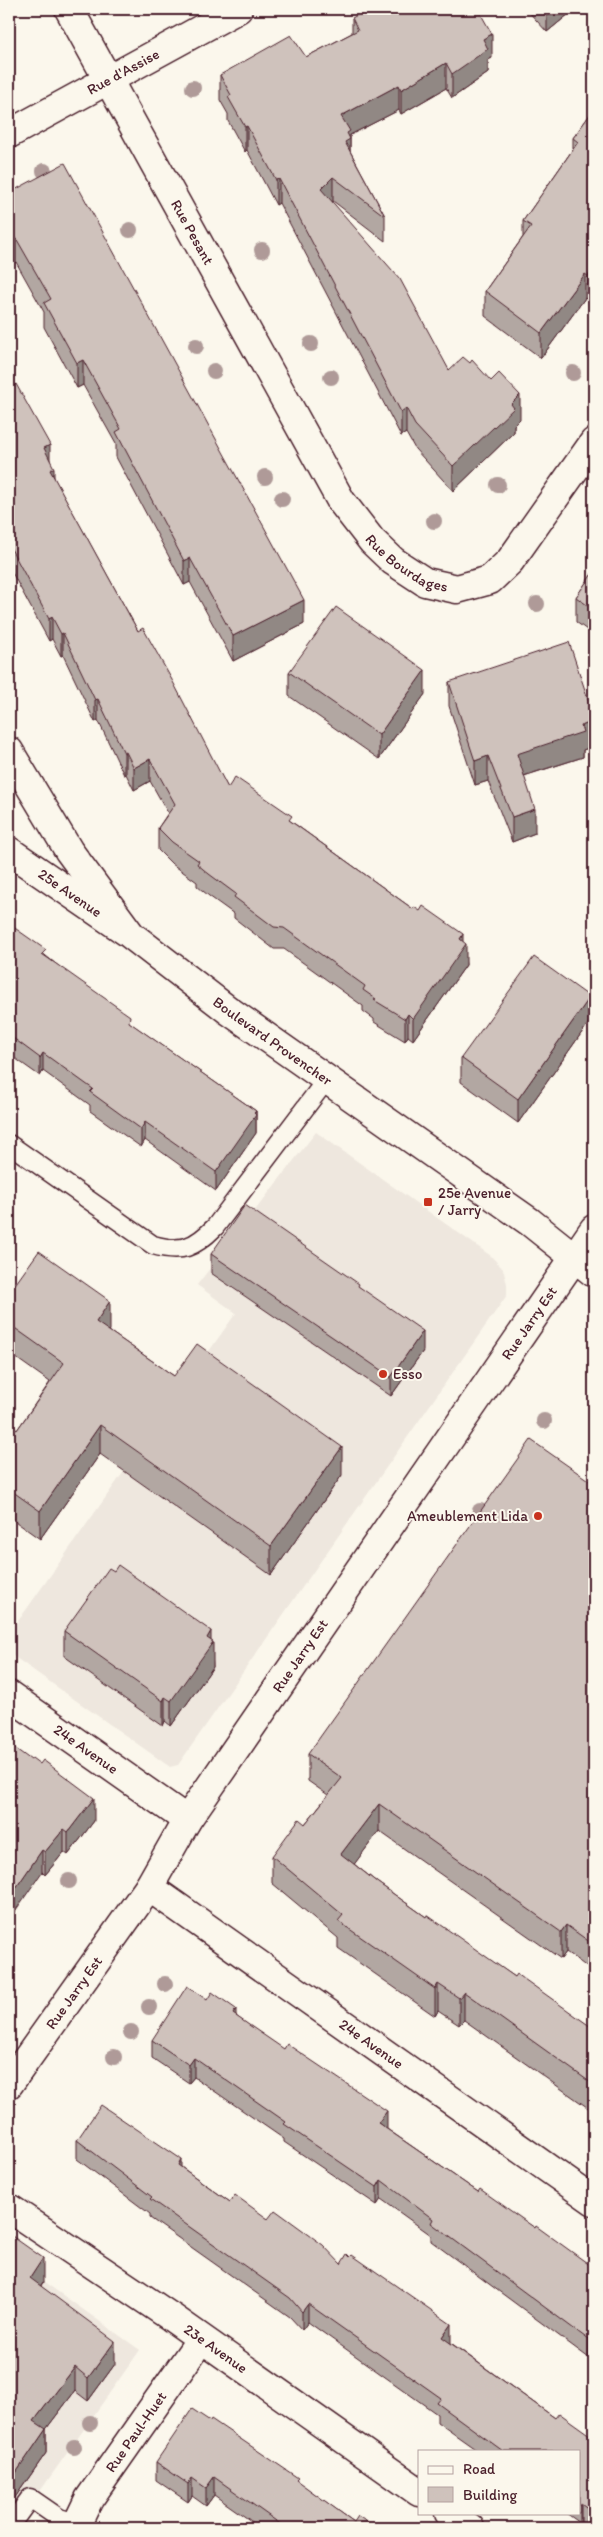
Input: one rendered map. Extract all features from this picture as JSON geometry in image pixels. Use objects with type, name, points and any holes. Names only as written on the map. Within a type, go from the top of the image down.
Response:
[{"type":"street","name":"Rue Pesant","points":[[69,9],[314,455]]},
{"type":"street","name":"Rue d'Assise","points":[[9,134],[238,9]]},
{"type":"street","name":"Rue Bourdages","points":[[314,455],[341,501],[372,541],[393,561],[425,582],[457,589],[490,580],[510,561],[594,442]]},
{"type":"street","name":"Boulevard Provencher","points":[[9,751],[69,851],[130,935],[228,1010],[530,1222],[585,1265]]},
{"type":"street","name":"25e Avenue","points":[[9,851],[130,935]]},
{"type":"street","name":"Rue Jarry Est","points":[[9,2084],[149,1887],[187,1820],[585,1265],[594,1229]]},
{"type":"street","name":"24e Avenue","points":[[9,1695],[187,1820]]},
{"type":"street","name":"24e Avenue","points":[[149,1887],[594,2201]]},
{"type":"street","name":"23e Avenue","points":[[9,2208],[201,2339],[418,2491]]},
{"type":"street","name":"Rue Paul-Huet","points":[[76,2526],[89,2499],[201,2339]]},
{"type":"street","points":[[450,2514],[470,2528]]},
{"type":"lane","points":[[9,1144],[153,1245],[170,1250],[185,1248],[201,1241],[215,1227],[326,1079]]},
{"type":"lane","points":[[9,2527],[30,2498],[59,2518],[76,2526]]},
{"type":"shaded area","points":[[316,1132],[491,1256],[503,1269],[507,1284],[507,1295],[178,1765],[170,1767],[9,1653],[9,1634],[236,1313],[197,1285]]},
{"type":"shaded area","points":[[9,2257],[140,2350],[14,2528],[9,2528]]},
{"type":"building","points":[[368,9],[478,9],[492,34],[483,39],[488,49],[452,74],[446,63],[401,90],[399,85],[341,116],[350,131],[347,133],[350,139],[345,142],[385,216],[333,177],[321,189],[400,279],[449,370],[463,357],[470,363],[472,360],[491,381],[499,373],[520,395],[511,404],[514,408],[453,466],[415,425],[406,408],[401,412],[279,179],[276,180],[247,126],[245,127],[228,97],[231,95],[220,75],[291,35],[306,57],[358,30],[352,18]]},
{"type":"building","points":[[594,109],[594,267],[588,276],[585,274],[541,333],[485,291],[531,226],[523,221],[578,142],[573,138]]},
{"type":"building","points":[[65,163],[304,600],[233,636],[190,558],[184,561],[116,432],[121,429],[83,360],[77,363],[44,303],[51,299],[16,238],[11,240],[9,236],[9,193]]},
{"type":"building","points":[[9,383],[11,387],[16,384],[50,445],[44,448],[54,468],[50,470],[138,631],[143,628],[228,788],[235,777],[292,816],[289,820],[413,909],[414,907],[420,911],[423,906],[463,934],[460,939],[466,944],[413,1019],[408,1014],[405,1019],[374,1000],[376,999],[363,990],[365,986],[284,928],[274,927],[234,897],[236,894],[197,864],[199,861],[172,842],[158,828],[175,804],[150,759],[134,768],[126,752],[124,753],[98,699],[95,700],[63,633],[61,634],[52,617],[49,619],[9,545]]},
{"type":"building","points":[[594,571],[594,610],[576,597]]},
{"type":"building","points":[[336,607],[425,670],[379,735],[289,672]]},
{"type":"building","points":[[569,642],[594,721],[581,726],[583,732],[517,754],[535,809],[512,817],[488,756],[475,761],[449,682]]},
{"type":"building","points":[[9,924],[46,950],[42,954],[130,1016],[129,1022],[256,1111],[254,1113],[256,1115],[216,1172],[145,1122],[141,1129],[90,1092],[93,1089],[43,1053],[40,1058],[9,1035]]},
{"type":"building","points":[[534,957],[590,997],[518,1099],[461,1058]]},
{"type":"building","points":[[245,1205],[423,1331],[391,1377],[211,1254]]},
{"type":"building","points":[[39,1251],[110,1301],[96,1322],[174,1376],[197,1344],[342,1447],[271,1546],[100,1425],[40,1511],[9,1489],[9,1424],[17,1430],[64,1363],[9,1324],[9,1293]]},
{"type":"building","points":[[531,1440],[594,1484],[594,1945],[566,1925],[561,1932],[379,1804],[341,1854],[426,1917],[427,1915],[515,1977],[517,1974],[594,2029],[594,2085],[464,1992],[459,1998],[438,1984],[435,1989],[338,1921],[343,1915],[272,1856],[299,1819],[305,1824],[342,1778],[308,1754]]},
{"type":"building","points":[[118,1565],[211,1631],[207,1638],[213,1642],[171,1701],[165,1697],[163,1701],[64,1631],[109,1568],[114,1571]]},
{"type":"building","points":[[9,1744],[31,1760],[32,1758],[40,1764],[43,1760],[94,1798],[68,1832],[64,1829],[45,1852],[42,1850],[9,1898]]},
{"type":"building","points":[[187,1986],[207,2000],[212,1992],[236,2009],[233,2014],[284,2049],[287,2044],[387,2111],[378,2123],[478,2192],[480,2189],[535,2228],[536,2226],[594,2268],[594,2340],[590,2337],[589,2340],[431,2223],[433,2219],[381,2180],[377,2187],[284,2124],[286,2122],[194,2058],[189,2065],[152,2040]]},
{"type":"building","points":[[101,2105],[181,2159],[178,2165],[230,2202],[235,2195],[268,2219],[275,2210],[323,2245],[341,2264],[347,2254],[350,2257],[352,2255],[451,2324],[442,2337],[555,2418],[559,2413],[594,2438],[594,2513],[581,2503],[580,2505],[580,2450],[502,2450],[437,2403],[441,2398],[308,2304],[302,2312],[290,2298],[150,2199],[152,2197],[77,2140]]},
{"type":"building","points":[[9,2234],[43,2258],[30,2278],[115,2341],[88,2378],[75,2367],[34,2421],[46,2429],[9,2483]]},
{"type":"building","points":[[192,2409],[210,2421],[211,2419],[298,2478],[296,2480],[354,2522],[358,2516],[376,2528],[286,2528],[214,2477],[206,2488],[192,2478],[188,2484],[156,2462]]},
{"type":"place","name":"25e Avenue / Jarry","points":[[428,1202]]},
{"type":"place","name":"Esso","points":[[383,1374]]},
{"type":"place","name":"Ameublement Lida","points":[[538,1516]]}]
